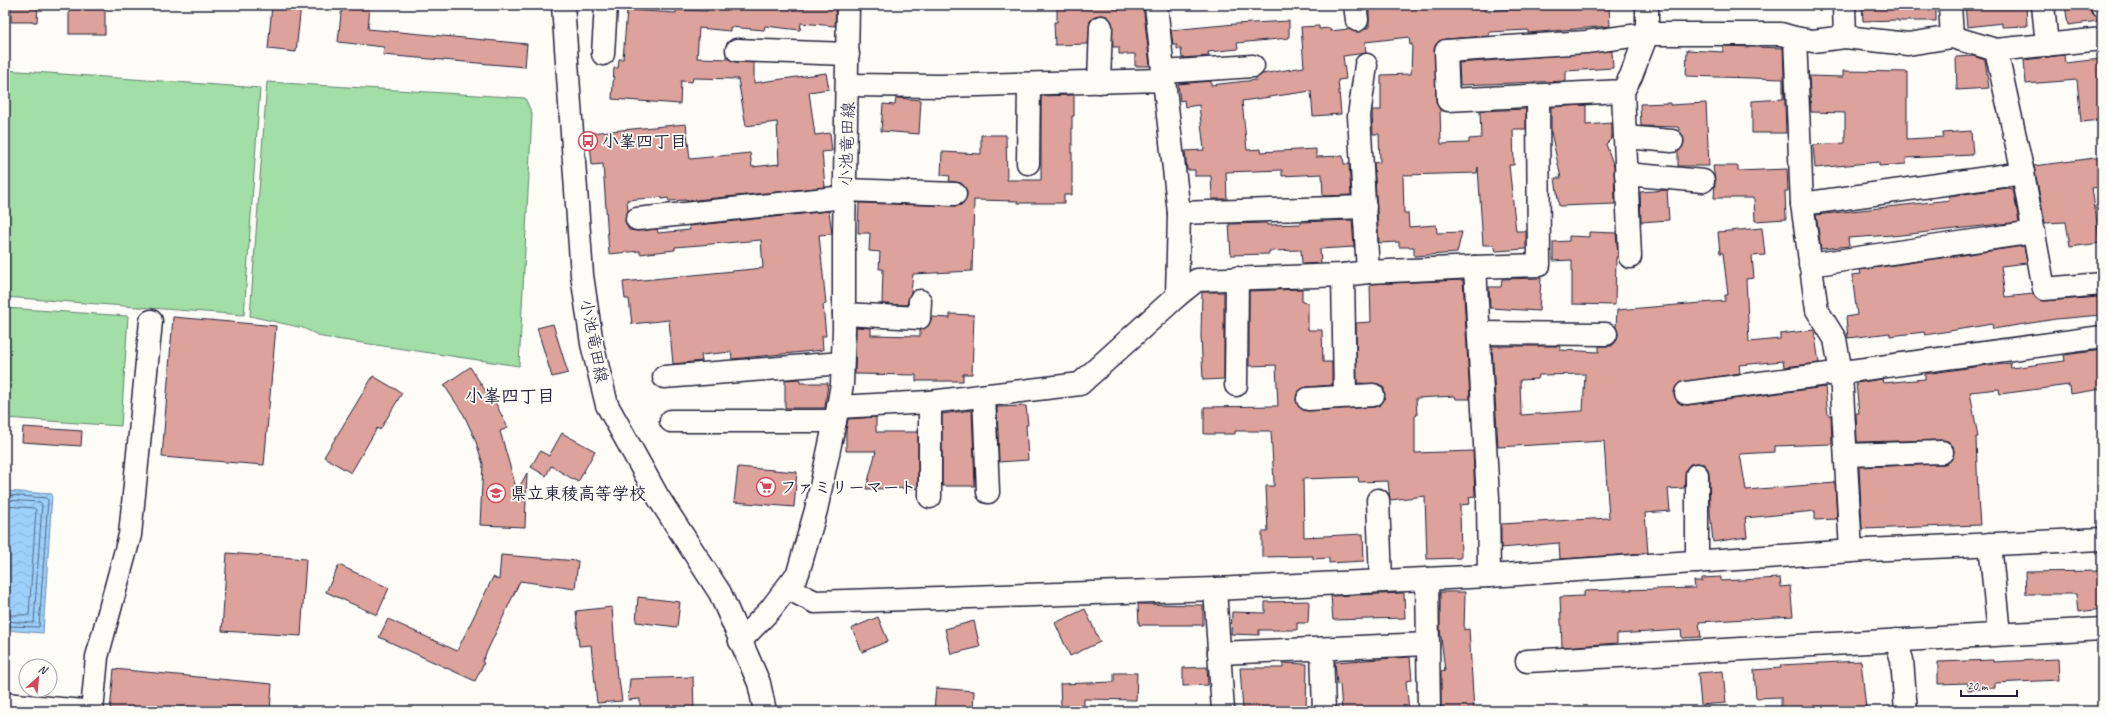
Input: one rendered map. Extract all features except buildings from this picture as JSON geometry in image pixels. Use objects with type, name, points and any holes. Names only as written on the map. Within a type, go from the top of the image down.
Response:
[{"type":"street","name":"小池竜田線","points":[[564,5],[582,275],[592,344],[607,405],[658,497],[720,593],[759,683],[765,711]]},
{"type":"street","points":[[603,54],[606,5]]},
{"type":"street","name":"小池竜田線","points":[[740,641],[770,610],[798,574],[816,510],[836,414],[842,363],[844,314],[848,5]]},
{"type":"street","points":[[1156,5],[1179,213],[1177,296]]},
{"type":"street","points":[[1630,257],[1623,91],[1631,76],[1647,34],[1647,5]]},
{"type":"street","points":[[1844,5],[1845,37]]},
{"type":"street","points":[[1950,5],[1952,37]]},
{"type":"street","points":[[2043,5],[2047,45]]},
{"type":"street","points":[[1099,82],[1101,28]]},
{"type":"street","points":[[1623,91],[1448,100],[1446,51],[1586,42],[1647,34],[1781,34],[1795,38],[1813,40],[1845,37],[1908,44],[1952,37],[1996,50],[2102,39]]},
{"type":"street","points":[[1795,38],[1802,204],[1817,310],[1835,339],[1841,373],[1850,551]]},
{"type":"street","points":[[737,50],[848,54]]},
{"type":"street","points":[[1996,50],[2023,173],[2044,289],[2102,284]]},
{"type":"street","points":[[1366,65],[1359,116],[1368,272]]},
{"type":"street","points":[[848,85],[1099,82],[1253,66]]},
{"type":"street","points":[[1028,163],[1030,84]]},
{"type":"street","points":[[671,421],[836,414],[1080,384],[1196,280],[1343,275],[1368,272],[1539,265],[1538,96]]},
{"type":"street","points":[[1625,137],[1672,141]]},
{"type":"street","points":[[1802,204],[2023,173]]},
{"type":"street","points":[[1626,174],[1703,181]]},
{"type":"street","points":[[637,219],[845,193],[955,194]]},
{"type":"street","points":[[1179,213],[1365,207]]},
{"type":"street","points":[[1810,265],[2034,232]]},
{"type":"street","points":[[1475,267],[1480,333],[1488,498],[1489,576]]},
{"type":"street","points":[[1343,275],[1345,396]]},
{"type":"street","points":[[1236,385],[1237,278]]},
{"type":"street","points":[[844,314],[919,318],[920,301]]},
{"type":"street","points":[[92,711],[97,657],[130,535],[151,321]]},
{"type":"street","points":[[1480,333],[1606,334]]},
{"type":"street","points":[[1686,394],[2102,337]]},
{"type":"street","points":[[664,377],[842,363]]},
{"type":"street","points":[[1308,399],[1374,395]]},
{"type":"street","points":[[984,396],[988,492]]},
{"type":"street","points":[[930,402],[930,497]]},
{"type":"street","points":[[1846,455],[1942,452]]},
{"type":"street","points":[[1697,474],[1697,562]]},
{"type":"street","points":[[1378,500],[1381,581]]},
{"type":"street","points":[[787,588],[815,602],[1215,589],[1489,576],[1850,551],[2102,539]]},
{"type":"street","points":[[1990,544],[1999,634]]},
{"type":"street","points":[[1427,579],[1429,711]]},
{"type":"street","points":[[1215,589],[1223,711]]},
{"type":"street","points":[[1527,661],[2102,629]]},
{"type":"street","points":[[1896,640],[1902,660],[1906,711]]},
{"type":"street","points":[[1219,653],[1428,644]]},
{"type":"street","points":[[1322,649],[1324,711]]},
{"type":"street","points":[[5,704],[84,711]]},
{"type":"green space","points":[[5,70],[260,88],[244,315],[5,297]]},
{"type":"green space","points":[[267,82],[525,98],[532,114],[519,366],[322,337],[303,328],[250,316]]},
{"type":"green space","points":[[5,308],[128,316],[121,426],[5,418]]},
{"type":"water","points":[[5,491],[52,494],[43,633],[5,630]]},
{"type":"place","name":"小峯四丁目","points":[[588,141]]},
{"type":"place","name":"ファミリーマート","points":[[766,487]]},
{"type":"place","name":"県立東稜高等学校","points":[[496,493]]},
{"type":"district","name":"小峯四丁目","points":[[510,396]]}]
